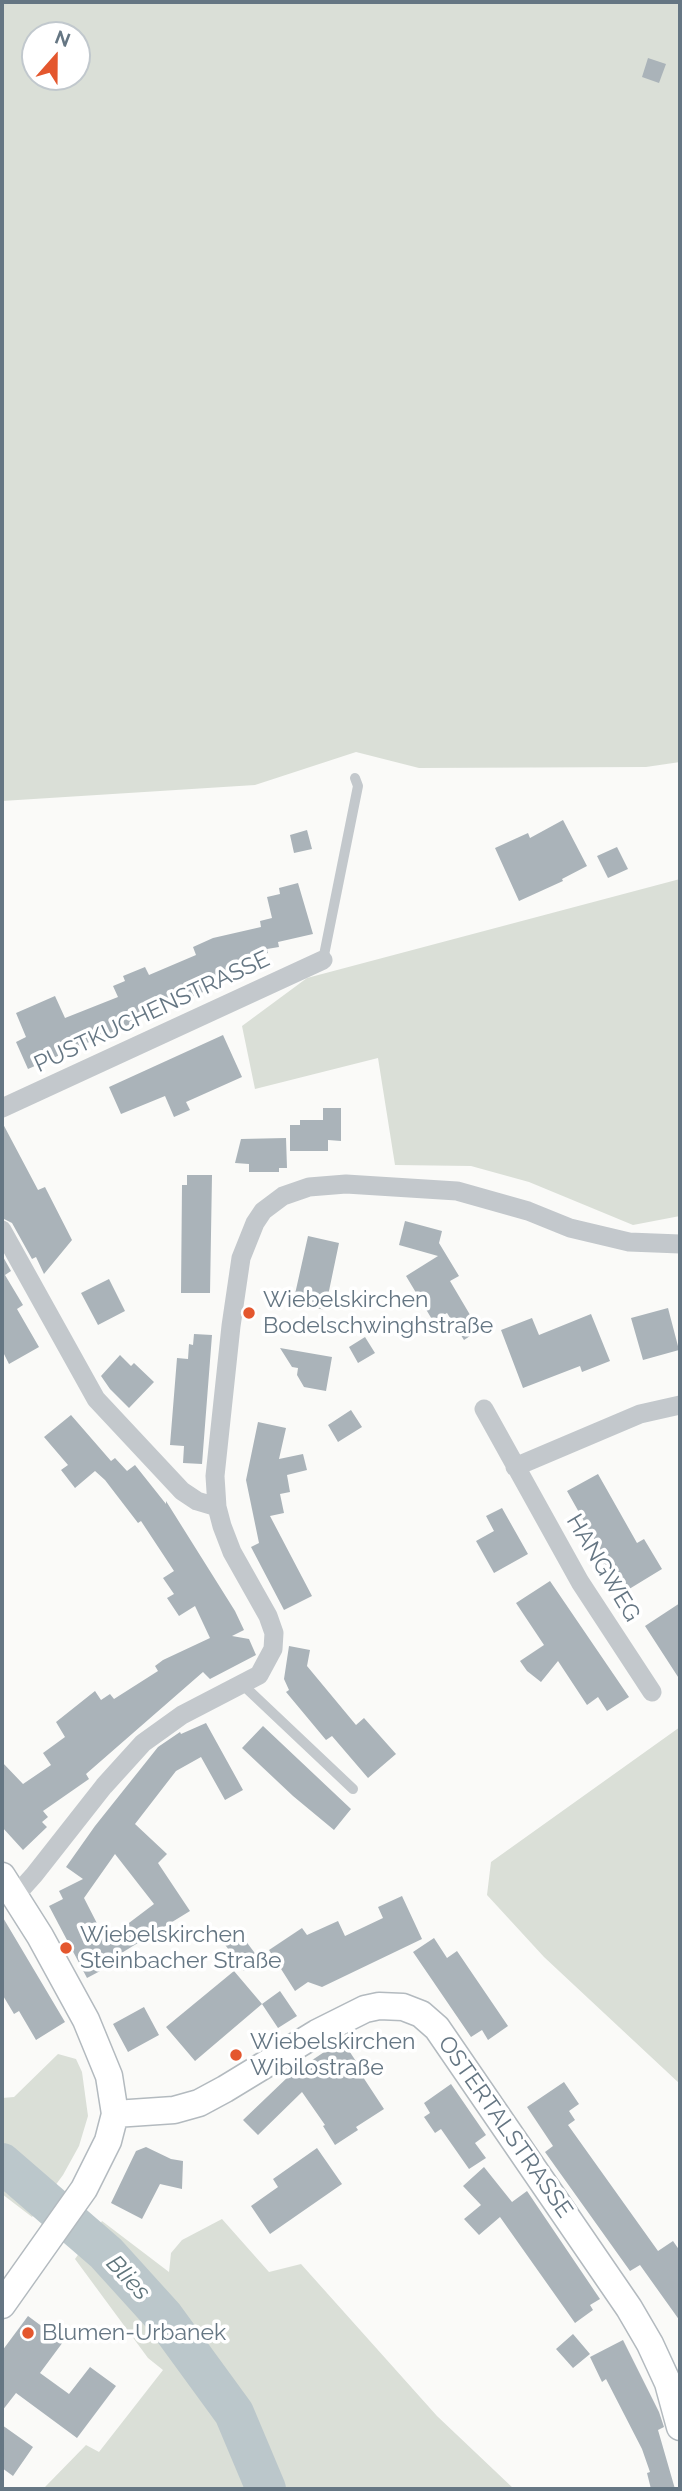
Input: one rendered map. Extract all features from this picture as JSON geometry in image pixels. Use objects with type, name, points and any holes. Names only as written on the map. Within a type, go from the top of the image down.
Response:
[{"type":"main road","points":[[2,2305],[84,2189],[108,2141],[114,2114],[109,2076],[86,2020],[9,1885]]},
{"type":"main road","name":"OSTERTALSTRASSE","points":[[114,2114],[174,2110],[199,2103],[317,2033],[365,2009],[379,2006],[403,2007],[421,2014],[437,2028],[629,2308],[668,2383],[680,2427]]},
{"type":"street","name":"PUSTKUCHENSTRASSE","points":[[2,1108],[323,960]]},
{"type":"street","points":[[9,1885],[34,1875],[104,1786],[143,1743],[182,1715],[259,1675],[267,1665],[273,1649],[274,1633],[268,1616],[232,1552],[217,1507],[217,1464],[231,1326],[242,1258],[255,1223],[263,1211],[283,1196],[309,1187],[346,1184],[457,1191],[528,1211],[570,1228],[629,1242],[680,1244]]},
{"type":"street","points":[[2,1230],[96,1399],[182,1491],[197,1501],[217,1507]]},
{"type":"street","points":[[515,1467],[640,1414],[680,1405]]},
{"type":"street","name":"HANGWEG","points":[[484,1409],[580,1582],[652,1692]]},
{"type":"lane","points":[[323,960],[358,786],[355,778]]},
{"type":"lane","points":[[243,1685],[353,1789]]},
{"type":"shaded area","points":[[2,2],[680,2],[680,762],[646,767],[419,768],[356,752],[255,785],[2,801]]},
{"type":"shaded area","points":[[680,879],[680,1216],[633,1225],[529,1182],[471,1166],[395,1165],[378,1058],[255,1089],[242,1026],[307,978]]},
{"type":"shaded area","points":[[680,1727],[680,2084],[544,1957],[487,1895],[491,1862]]},
{"type":"shaded area","points":[[58,2054],[76,2059],[82,2072],[88,2116],[79,2146],[63,2175],[32,2217],[2,2194],[2,2098],[14,2097]]},
{"type":"shaded area","points":[[222,2219],[269,2272],[301,2264],[437,2416],[514,2489],[46,2489],[86,2445],[99,2452],[163,2370],[148,2358],[75,2259],[102,2221],[169,2272],[171,2253],[182,2240]]},
{"type":"building","points":[[648,58],[666,64],[659,83],[642,77]]},
{"type":"building","points":[[563,820],[587,866],[562,879],[563,881],[519,901],[495,848],[528,833],[530,838]]},
{"type":"building","points":[[307,830],[312,849],[294,853],[290,835]]},
{"type":"building","points":[[617,847],[628,869],[608,878],[597,856]]},
{"type":"building","points":[[298,883],[313,934],[278,942],[279,947],[267,949],[268,953],[229,963],[235,978],[28,1069],[16,1042],[26,1037],[16,1013],[55,996],[65,1018],[118,997],[113,986],[125,981],[123,976],[145,967],[149,975],[196,955],[193,947],[213,938],[261,927],[260,921],[272,918],[267,897],[280,894],[279,888]]},
{"type":"building","points":[[223,1035],[242,1077],[186,1102],[190,1110],[174,1117],[165,1096],[121,1114],[109,1087]]},
{"type":"building","points":[[323,1108],[341,1108],[341,1141],[328,1140],[328,1151],[290,1151],[290,1125],[300,1125],[300,1120],[323,1120]]},
{"type":"building","points":[[2,1122],[38,1190],[45,1187],[72,1240],[44,1274],[36,1257],[32,1259],[12,1223],[2,1218]]},
{"type":"building","points":[[286,1138],[287,1168],[279,1168],[279,1172],[249,1172],[249,1164],[235,1163],[241,1139]]},
{"type":"building","points":[[187,1175],[212,1175],[210,1293],[181,1293],[182,1185],[187,1185]]},
{"type":"building","points":[[405,1221],[442,1231],[439,1243],[459,1276],[450,1281],[479,1330],[464,1340],[447,1313],[433,1321],[406,1276],[438,1256],[399,1245]]},
{"type":"building","points":[[308,1236],[339,1243],[325,1310],[293,1303]]},
{"type":"building","points":[[2,1255],[11,1271],[5,1275],[23,1305],[17,1309],[39,1347],[9,1364],[2,1350]]},
{"type":"building","points":[[109,1279],[125,1311],[98,1325],[81,1293]]},
{"type":"building","points":[[668,1308],[679,1350],[643,1360],[631,1318]]},
{"type":"building","points":[[591,1314],[610,1361],[582,1372],[580,1366],[523,1388],[501,1330],[532,1318],[539,1335]]},
{"type":"building","points":[[194,1334],[212,1335],[202,1464],[183,1463],[184,1446],[170,1445],[177,1358],[188,1359],[189,1344],[193,1345]]},
{"type":"building","points":[[365,1337],[375,1353],[358,1363],[349,1347]]},
{"type":"building","points":[[280,1348],[332,1357],[326,1391],[304,1387],[297,1375],[298,1368],[292,1367]]},
{"type":"building","points":[[120,1355],[131,1366],[134,1363],[154,1382],[129,1408],[101,1376]]},
{"type":"building","points":[[351,1410],[362,1427],[338,1442],[328,1425]]},
{"type":"building","points":[[71,1415],[111,1461],[115,1458],[127,1471],[135,1465],[166,1504],[166,1501],[235,1611],[244,1630],[232,1636],[249,1639],[256,1655],[210,1679],[203,1672],[86,1774],[89,1779],[43,1811],[48,1817],[42,1822],[47,1827],[23,1850],[2,1827],[2,1762],[23,1784],[51,1765],[43,1753],[65,1737],[56,1722],[95,1691],[101,1700],[110,1694],[114,1699],[158,1671],[155,1666],[163,1660],[210,1638],[195,1606],[179,1616],[167,1598],[174,1594],[163,1578],[174,1571],[141,1521],[138,1523],[105,1480],[95,1471],[75,1488],[61,1470],[68,1465],[44,1437]]},
{"type":"building","points":[[258,1422],[286,1428],[279,1459],[303,1454],[307,1470],[287,1475],[290,1492],[280,1494],[284,1513],[270,1516],[312,1596],[284,1610],[251,1547],[259,1543],[246,1480]]},
{"type":"building","points":[[598,1474],[637,1543],[644,1539],[662,1569],[621,1594],[603,1564],[607,1562],[567,1491]]},
{"type":"building","points":[[502,1508],[528,1554],[494,1573],[476,1541],[494,1531],[486,1516]]},
{"type":"building","points":[[550,1581],[629,1697],[607,1711],[598,1697],[587,1705],[558,1661],[541,1682],[527,1671],[520,1661],[544,1645],[516,1603]]},
{"type":"building","points":[[680,1603],[680,1680],[645,1626]]},
{"type":"building","points":[[289,1646],[310,1650],[307,1666],[356,1725],[364,1718],[396,1754],[368,1778],[332,1736],[326,1740],[286,1692],[289,1690],[284,1679]]},
{"type":"building","points":[[206,1723],[243,1790],[225,1800],[201,1757],[176,1771],[135,1824],[167,1854],[158,1863],[190,1911],[115,1957],[117,1962],[87,1978],[49,1906],[63,1899],[59,1891],[83,1879],[66,1867],[95,1826],[158,1747],[180,1732],[181,1734]],"holes":[[[115,1854],[154,1904],[121,1929],[104,1937],[84,1898]]]},
{"type":"building","points":[[263,1726],[351,1809],[334,1830],[242,1748]]},
{"type":"building","points":[[402,1896],[422,1939],[322,1987],[308,1982],[295,1991],[269,1950],[302,1928],[307,1935],[338,1921],[345,1936],[383,1918],[378,1907]]},
{"type":"building","points":[[2,1916],[65,2022],[36,2040],[19,2011],[14,2014],[2,1994]]},
{"type":"building","points":[[236,1928],[260,1960],[244,1971],[221,1939]]},
{"type":"building","points":[[434,1938],[447,1958],[457,1951],[508,2026],[488,2040],[482,2030],[471,2037],[413,1952]]},
{"type":"building","points":[[234,1971],[262,2004],[195,2061],[166,2027]]},
{"type":"building","points":[[280,1991],[297,2016],[278,2028],[262,2004]]},
{"type":"building","points":[[144,2007],[159,2035],[128,2052],[113,2024]]},
{"type":"building","points":[[342,2040],[384,2109],[335,2145],[302,2092],[258,2135],[243,2120],[290,2075]]},
{"type":"building","points":[[564,2082],[579,2104],[569,2111],[575,2120],[568,2125],[658,2251],[673,2241],[680,2251],[680,2321],[640,2265],[630,2271],[545,2152],[553,2146],[527,2107]]},
{"type":"building","points":[[451,2084],[486,2135],[475,2143],[486,2158],[469,2169],[441,2129],[435,2133],[424,2117],[430,2113],[424,2103]]},
{"type":"building","points":[[146,2147],[171,2159],[183,2161],[182,2189],[160,2184],[142,2219],[111,2203],[136,2151]]},
{"type":"building","points":[[317,2148],[342,2184],[270,2234],[251,2206],[278,2187],[273,2179]]},
{"type":"building","points":[[484,2167],[512,2202],[527,2191],[600,2299],[590,2305],[593,2310],[575,2323],[500,2217],[479,2235],[464,2219],[481,2205],[463,2186]]},
{"type":"building","points":[[28,2316],[63,2342],[40,2373],[69,2394],[90,2367],[116,2386],[77,2438],[16,2393],[2,2411],[2,2351]]},
{"type":"building","points":[[573,2334],[590,2354],[573,2368],[556,2349]]},
{"type":"building","points":[[623,2340],[659,2412],[664,2427],[658,2430],[675,2489],[651,2489],[647,2473],[650,2472],[642,2449],[606,2379],[602,2382],[590,2357]]},
{"type":"building","points":[[2,2425],[33,2447],[13,2476],[2,2468]]},
{"type":"waterway","name":"Blies","points":[[2,2163],[106,2253],[164,2317],[234,2413],[266,2489]]},
{"type":"place","name":"Wiebelskirchen Bodelschwinghstraße","points":[[249,1313]]},
{"type":"place","name":"Wiebelskirchen Steinbacher Straße","points":[[66,1948]]},
{"type":"place","name":"Wiebelskirchen Wibilostraße","points":[[236,2055]]},
{"type":"place","name":"Blumen-Urbanek","points":[[28,2333]]}]
